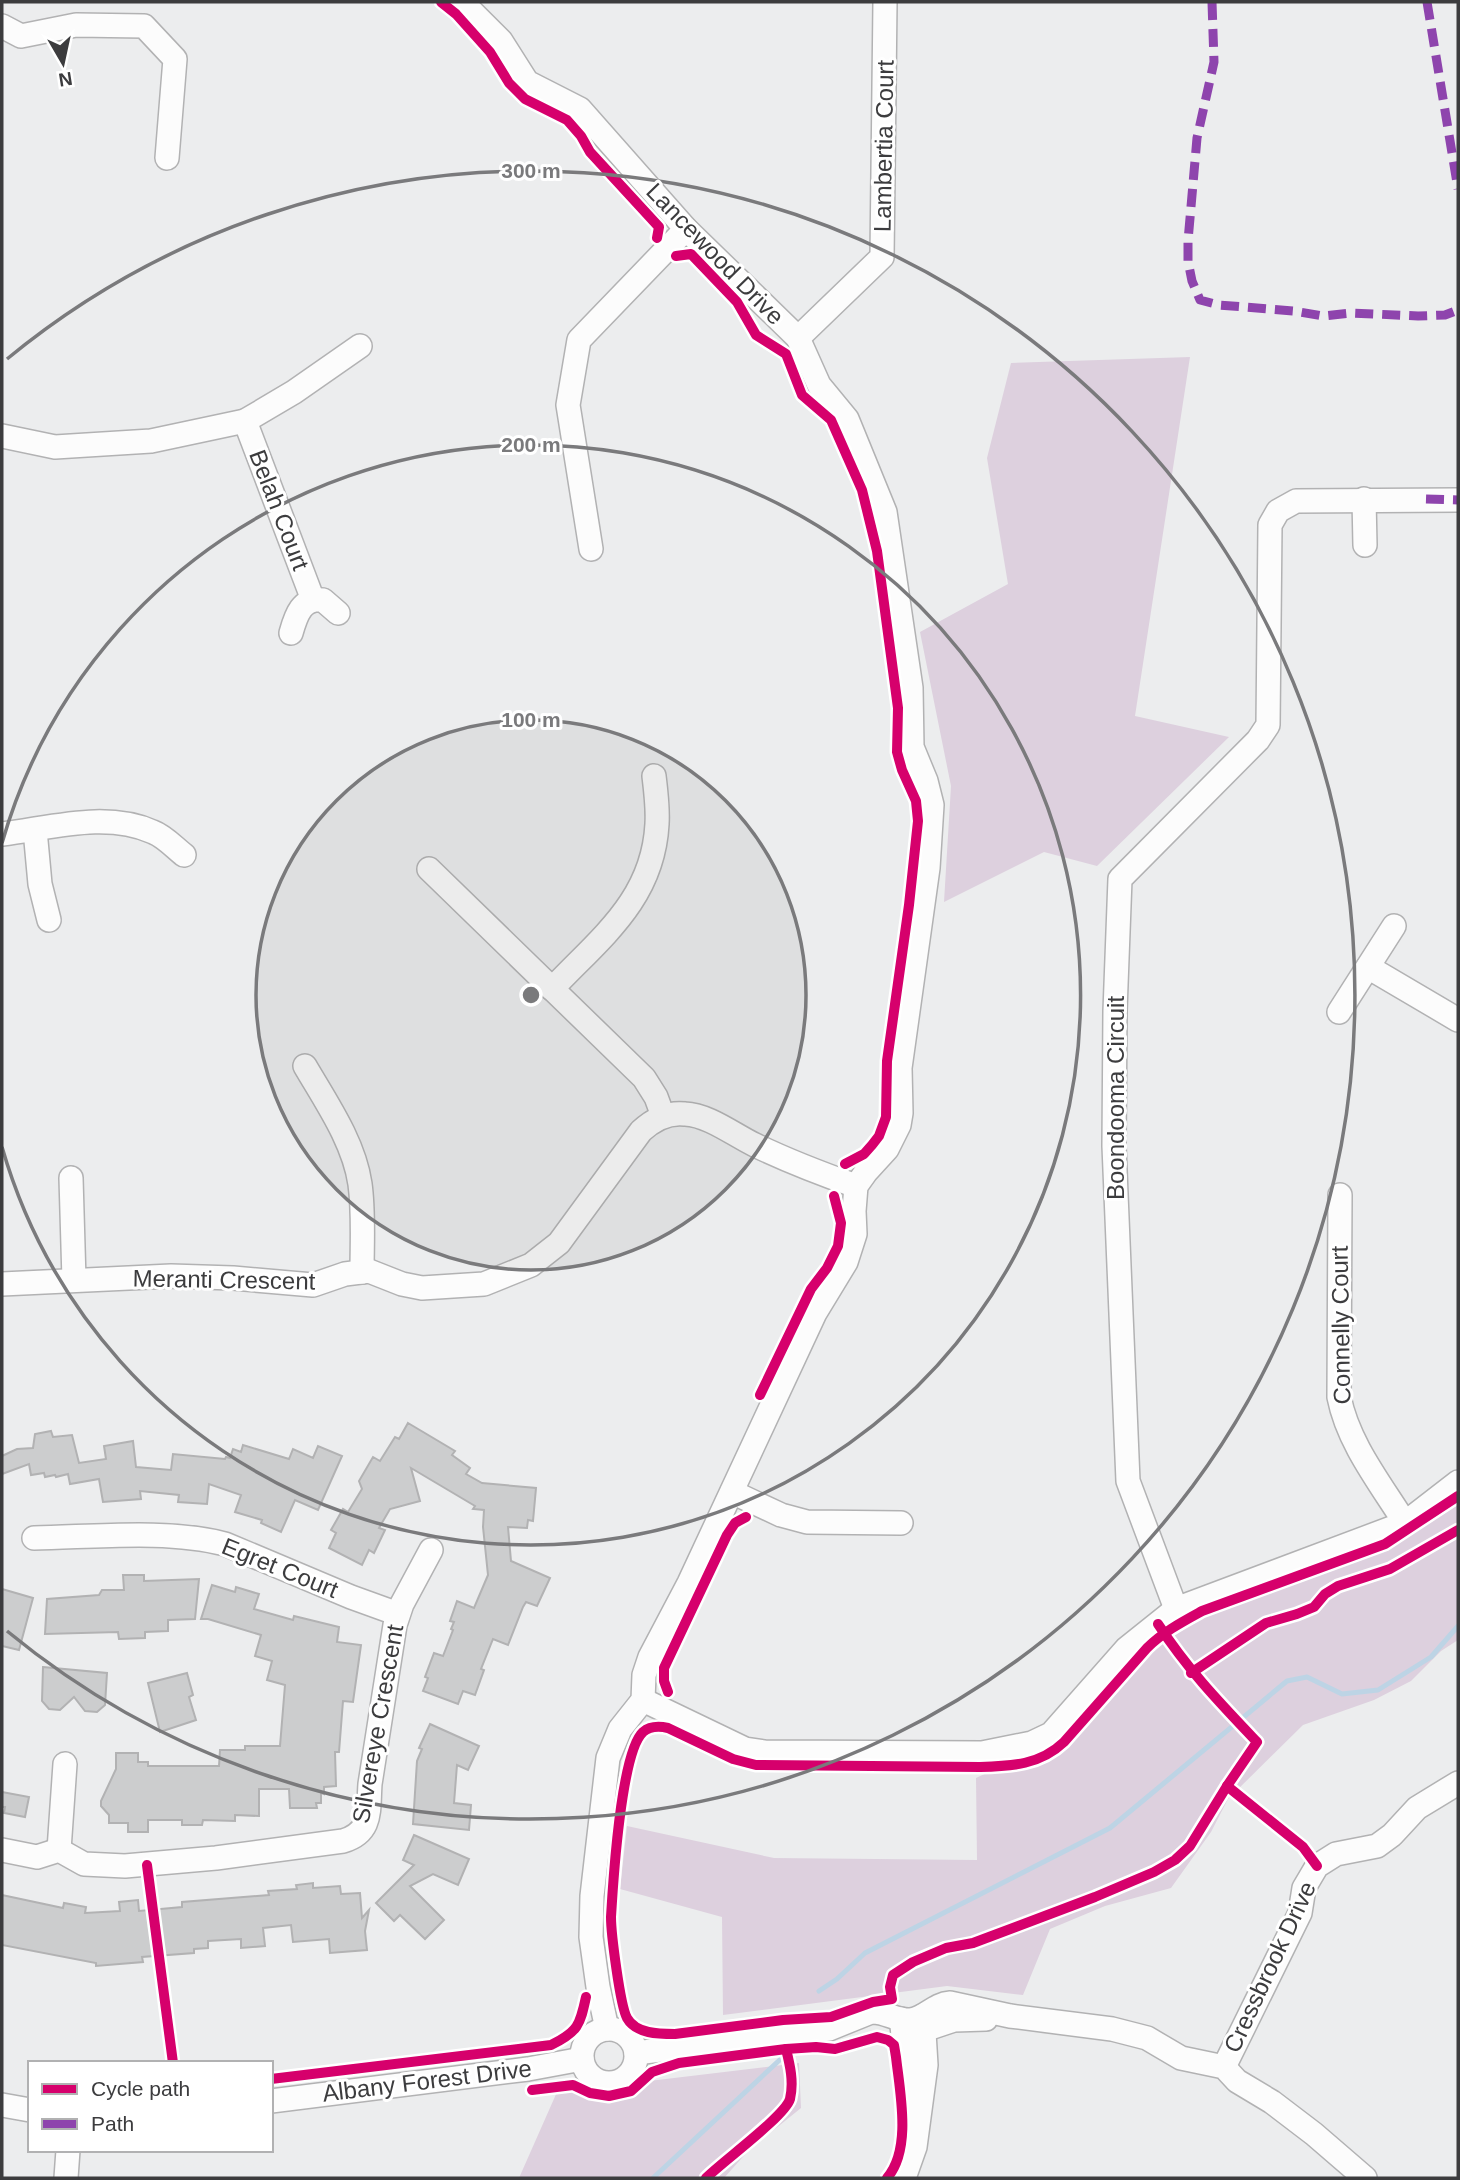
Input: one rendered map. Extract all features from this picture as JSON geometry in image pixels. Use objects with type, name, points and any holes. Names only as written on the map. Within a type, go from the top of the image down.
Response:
[{"type":"street","name":"Lancewood Drive","points":[[462,2],[500,41],[527,82],[580,108],[686,229],[798,338],[820,385],[848,419],[884,512],[911,688],[912,747],[926,780],[932,805],[928,868],[900,1068],[899,1125],[887,1149],[856,1186]]},
{"type":"street","name":"Lambertia Court","points":[[798,338],[882,257],[885,2]]},
{"type":"street","points":[[2,26],[21,36],[76,25],[144,26],[175,59],[167,158]]},
{"type":"street","points":[[591,550],[568,405],[579,340],[686,229]]},
{"type":"street","points":[[2,436],[55,447],[151,441],[244,421],[294,392],[359,346]]},
{"type":"street","name":"Belah Court","points":[[244,421],[313,600]]},
{"type":"street","points":[[1364,499],[1365,545]]},
{"type":"street","name":"Boondooma Circuit","points":[[1176,1609],[1128,1481],[1114,1146],[1120,879],[1258,740],[1268,725],[1269,526],[1278,511],[1296,501],[1458,500]]},
{"type":"street","points":[[291,633],[302,606],[313,600],[326,602],[338,612]]},
{"type":"street","points":[[552,989],[614,926],[642,885],[649,869],[657,826],[654,776]]},
{"type":"street","points":[[2,834],[90,822],[125,823],[155,832],[184,855]]},
{"type":"street","points":[[35,830],[40,884],[49,920]]},
{"type":"street","points":[[429,869],[644,1078],[656,1097],[663,1116],[683,1113],[702,1118],[777,1155],[856,1186],[855,1234],[846,1262],[815,1314],[689,1583],[650,1657],[644,1675],[643,1700],[620,1729],[608,1758],[592,1896],[591,1937],[607,2029]]},
{"type":"street","points":[[1339,1012],[1394,926]]},
{"type":"street","points":[[1368,967],[1458,1020]]},
{"type":"street","points":[[305,1066],[335,1120],[356,1166],[362,1202],[362,1272]]},
{"type":"street","name":"Meranti Crescent","points":[[2,1284],[132,1276],[198,1276],[313,1285],[345,1274],[362,1272],[377,1273],[402,1284],[434,1289],[484,1284],[524,1269],[559,1243],[641,1131],[663,1116]]},
{"type":"street","points":[[71,1178],[74,1280]]},
{"type":"street","name":"Connelly Court","points":[[1340,1195],[1339,1397],[1343,1417],[1405,1523]]},
{"type":"street","points":[[643,1700],[745,1749],[765,1752],[927,1754],[982,1753],[1010,1749],[1051,1734],[1126,1649],[1176,1609],[1405,1523],[1458,1482]]},
{"type":"street","points":[[732,1492],[781,1515],[807,1522],[901,1522]]},
{"type":"street","name":"Egret Court","points":[[34,1538],[204,1538],[398,1614]]},
{"type":"street","name":"Silvereye Crescent","points":[[59,1850],[84,1864],[125,1866],[216,1858],[331,1843],[359,1835],[364,1830],[369,1807],[370,1784],[398,1614],[431,1550]]},
{"type":"street","points":[[2,1850],[37,1857],[59,1850],[65,1764]]},
{"type":"street","name":"Cressbrook Drive","points":[[1224,2067],[1300,1913],[1304,1888],[1317,1866],[1336,1854],[1377,1846],[1392,1835],[1417,1808],[1458,1783]]},
{"type":"street","points":[[636,2053],[830,2029],[847,2035],[877,2027],[913,2024],[941,2004],[950,2003],[1010,2016],[1112,2029],[1147,2038],[1181,2058],[1224,2067],[1237,2081],[1272,2102],[1314,2134],[1364,2178]]},
{"type":"street","points":[[904,2178],[911,2165],[917,2131],[913,2024]]},
{"type":"street","points":[[607,2029],[627,2035],[636,2053],[631,2073],[612,2084],[598,2082],[592,2078],[586,2073],[582,2059],[588,2038],[607,2029]]},
{"type":"street","name":"Albany Forest Drive","points":[[273,2101],[528,2069],[582,2059]]},
{"type":"street","points":[[2,2105],[28,2110]]},
{"type":"street","points":[[66,2178],[68,2152]]},
{"type":"shaded area","points":[[1190,357],[1135,716],[1229,737],[1097,866],[1044,852],[944,902],[951,786],[920,632],[1008,584],[987,458],[1011,363]]},
{"type":"shaded area","points":[[1458,1501],[1458,1640],[1441,1651],[1411,1681],[1374,1700],[1303,1725],[1228,1799],[1211,1832],[1171,1888],[1105,1906],[1050,1929],[1023,1995],[947,1986],[723,2015],[722,1917],[620,1889],[627,1826],[774,1858],[977,1860],[976,1778],[993,1770],[1016,1770],[1037,1764],[1070,1743],[1163,1641],[1193,1621],[1398,1542]]},
{"type":"shaded area","points":[[799,2063],[801,2108],[749,2150],[724,2178],[519,2178],[557,2092]]},
{"type":"building","points":[[408,1423],[455,1451],[452,1455],[470,1468],[466,1474],[482,1483],[536,1488],[533,1521],[528,1520],[527,1528],[508,1527],[511,1561],[550,1578],[537,1606],[526,1602],[508,1645],[493,1639],[481,1669],[484,1670],[475,1695],[463,1691],[458,1704],[423,1691],[434,1653],[443,1656],[453,1630],[451,1629],[454,1622],[450,1621],[457,1601],[474,1608],[488,1575],[484,1510],[473,1509],[475,1506],[411,1468],[420,1501],[390,1509],[379,1528],[385,1530],[374,1553],[369,1550],[362,1565],[329,1548],[336,1533],[331,1530],[343,1509],[348,1512],[362,1489],[359,1481],[373,1457],[380,1461],[395,1437],[399,1439]]},
{"type":"building","points":[[51,1431],[53,1437],[72,1435],[79,1463],[106,1459],[104,1446],[133,1441],[136,1467],[171,1470],[173,1454],[225,1459],[230,1458],[233,1449],[241,1452],[243,1445],[289,1459],[293,1449],[313,1458],[318,1446],[342,1456],[318,1510],[295,1500],[281,1532],[261,1523],[262,1520],[235,1512],[241,1495],[209,1484],[207,1504],[178,1502],[179,1495],[140,1491],[141,1499],[103,1502],[99,1479],[70,1484],[68,1474],[56,1477],[45,1477],[44,1473],[31,1475],[29,1464],[2,1474],[2,1456],[17,1449],[33,1448],[35,1434]]},
{"type":"building","points":[[123,1575],[144,1575],[144,1581],[199,1579],[195,1619],[168,1620],[168,1631],[145,1632],[145,1638],[119,1639],[118,1632],[45,1634],[47,1599],[99,1595],[102,1590],[124,1590]]},
{"type":"building","points":[[212,1585],[235,1592],[236,1587],[259,1594],[254,1609],[293,1620],[294,1616],[339,1627],[337,1642],[361,1645],[353,1702],[343,1701],[339,1752],[335,1752],[336,1786],[324,1787],[321,1803],[316,1803],[317,1808],[290,1808],[289,1789],[259,1789],[259,1816],[235,1815],[235,1821],[203,1820],[202,1825],[182,1825],[182,1820],[148,1820],[148,1832],[128,1832],[128,1823],[109,1823],[109,1815],[101,1806],[116,1769],[116,1753],[138,1753],[138,1762],[148,1762],[148,1766],[219,1766],[220,1750],[245,1750],[245,1746],[280,1746],[285,1685],[267,1680],[272,1661],[255,1656],[261,1635],[201,1619]]},
{"type":"building","points":[[2,1589],[33,1598],[19,1650],[2,1646]]},
{"type":"building","points":[[43,1667],[107,1673],[105,1705],[97,1712],[85,1711],[74,1697],[60,1710],[49,1709],[42,1701]]},
{"type":"building","points":[[187,1673],[193,1695],[189,1697],[196,1720],[160,1732],[148,1683]]},
{"type":"building","points":[[430,1724],[479,1746],[468,1770],[457,1765],[454,1803],[471,1805],[469,1830],[413,1824],[417,1761],[422,1749],[419,1748]]},
{"type":"building","points":[[2,1792],[29,1797],[25,1817],[4,1813]]},
{"type":"building","points":[[414,1835],[469,1859],[458,1885],[433,1874],[410,1886],[444,1920],[425,1939],[400,1915],[394,1921],[376,1903],[414,1865],[403,1860]]},
{"type":"building","points":[[313,1883],[313,1888],[340,1886],[341,1894],[360,1893],[362,1918],[369,1910],[365,1931],[367,1950],[330,1953],[329,1939],[293,1942],[291,1925],[263,1928],[265,1946],[241,1948],[241,1939],[208,1941],[208,1948],[194,1949],[194,1953],[142,1957],[143,1962],[96,1966],[96,1963],[2,1945],[2,1895],[63,1908],[64,1903],[86,1907],[85,1913],[120,1911],[119,1902],[138,1900],[139,1911],[182,1907],[182,1902],[269,1895],[268,1891],[297,1889],[296,1885]]},
{"type":"waterway","points":[[819,1991],[837,1979],[865,1953],[1110,1828],[1287,1681],[1307,1677],[1342,1694],[1378,1690],[1431,1657],[1458,1626]]},
{"type":"waterway","points":[[653,2178],[785,2055]]},
{"type":"marked path","points":[[1212,2],[1214,62],[1197,138],[1188,241],[1192,281],[1200,300],[1219,305],[1323,316],[1352,313],[1445,315],[1458,310]]},
{"type":"marked path","points":[[1427,2],[1458,189]]},
{"type":"marked path","points":[[1426,499],[1458,500]]},
{"type":"cycle path","points":[[441,2],[456,14],[490,52],[509,83],[525,99],[567,120],[590,152],[659,227],[657,238]]},
{"type":"cycle path","points":[[676,256],[691,254],[737,302],[756,335],[786,354],[802,395],[831,420],[862,490],[877,551],[898,708],[897,752],[916,801],[918,821],[887,1061],[886,1117],[879,1136],[872,1145],[864,1154],[845,1164]]},
{"type":"cycle path","points":[[760,1395],[811,1289],[827,1268],[838,1246],[841,1223],[834,1196]]},
{"type":"cycle path","points":[[1158,1624],[1169,1641],[1217,1700],[1257,1742],[1190,1846],[1175,1860],[1095,1897],[973,1943],[946,1948],[913,1962],[893,1975],[890,1987],[892,1999],[873,2002],[831,2017],[783,2020],[675,2034],[642,2030],[627,2018],[614,1953],[612,1900],[624,1790],[635,1744],[646,1730],[655,1727],[668,1728],[733,1759],[756,1765],[980,1767],[1025,1763],[1055,1750],[1064,1742],[1147,1648],[1160,1637],[1166,1632],[1202,1611],[1385,1544],[1458,1496]]},
{"type":"cycle path","points":[[668,1692],[664,1681],[664,1668],[727,1535],[735,1523],[746,1517]]},
{"type":"cycle path","points":[[1191,1673],[1266,1623],[1314,1607],[1325,1594],[1338,1586],[1390,1569],[1458,1530]]},
{"type":"cycle path","points":[[1227,1786],[1303,1847],[1317,1866]]},
{"type":"cycle path","points":[[147,1865],[173,2061]]},
{"type":"cycle path","points":[[273,2079],[551,2045],[576,2027],[586,1997]]},
{"type":"cycle path","points":[[532,2090],[573,2085],[590,2093],[609,2096],[631,2091],[652,2072],[679,2063],[786,2049],[835,2049],[877,2037],[894,2045],[902,2103],[900,2152],[887,2178]]},
{"type":"cycle path","points":[[706,2178],[786,2107],[792,2086],[786,2049]]}]
